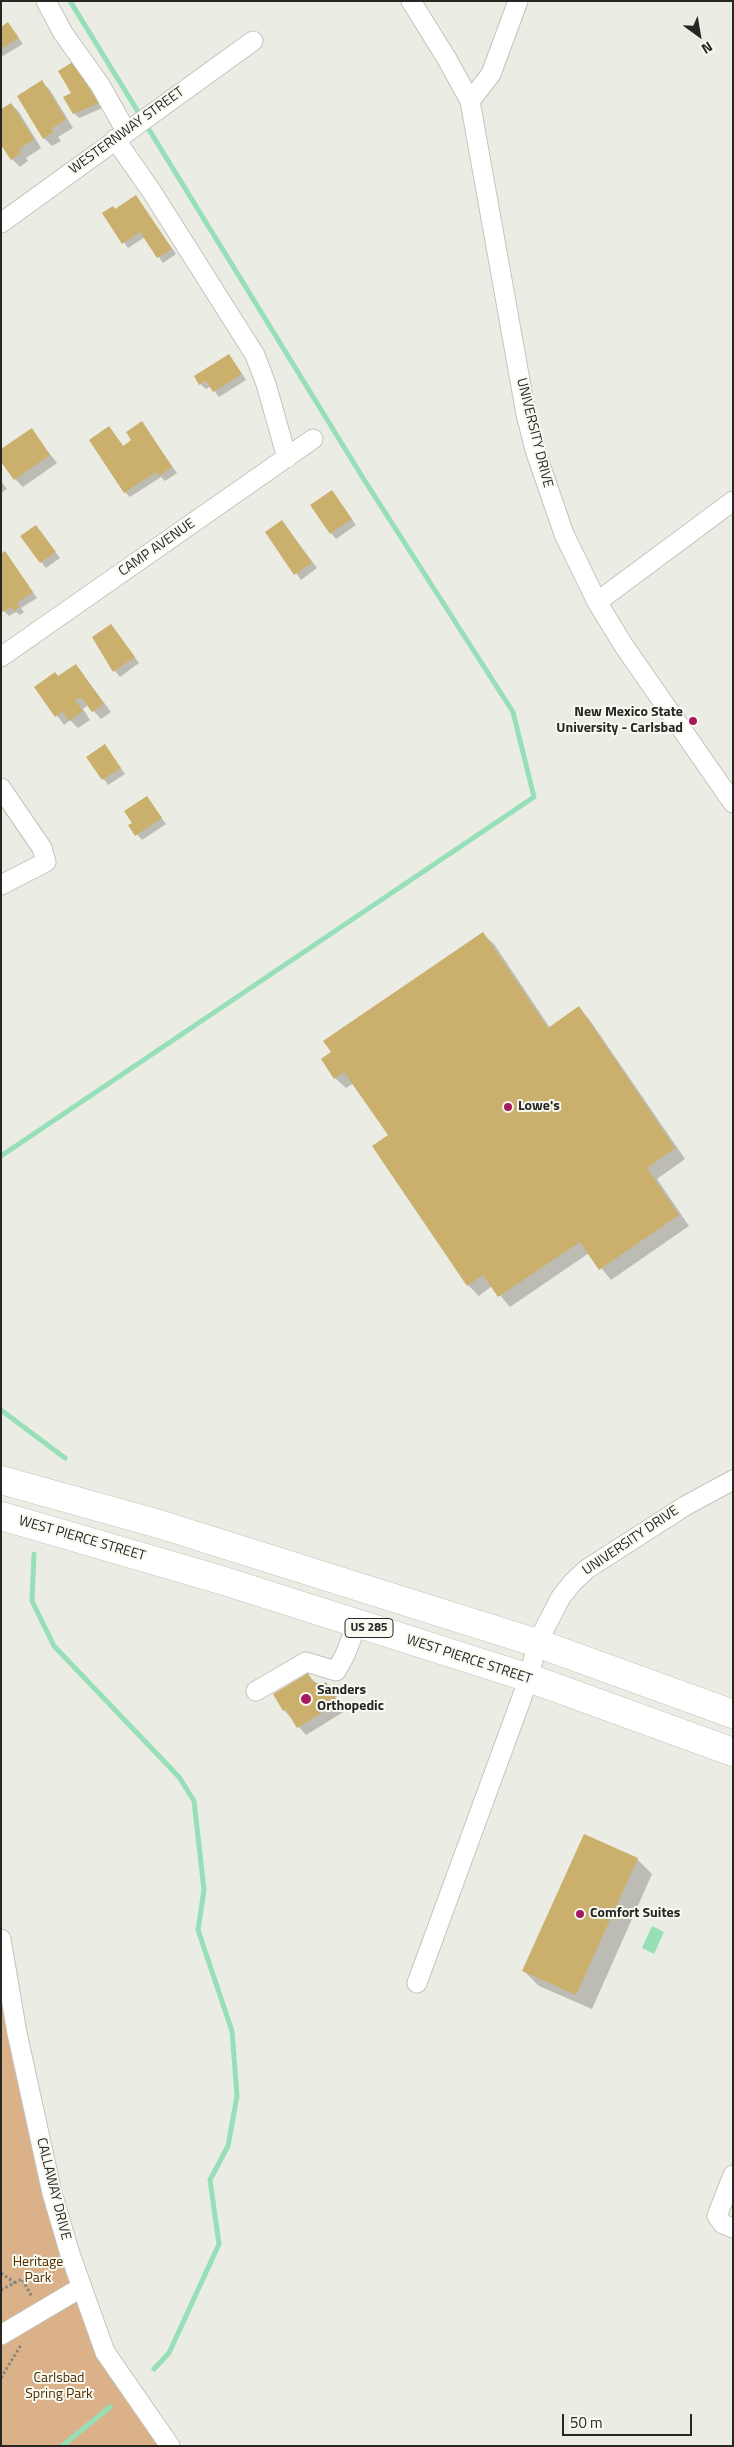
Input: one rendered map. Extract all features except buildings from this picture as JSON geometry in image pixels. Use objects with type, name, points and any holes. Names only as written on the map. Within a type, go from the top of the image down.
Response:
[{"type":"highway","name":"US 285","points":[[1,1480],[159,1524],[537,1643],[733,1714]]},
{"type":"highway","name":"WEST PIERCE STREET","points":[[1,1516],[221,1580],[529,1678],[733,1752]]},
{"type":"street","points":[[46,1],[63,33],[100,85],[125,132],[152,192],[255,355],[266,384],[287,458]]},
{"type":"street","name":"UNIVERSITY DRIVE","points":[[411,1],[470,100],[528,423],[564,534],[597,602],[624,646],[733,803]]},
{"type":"street","points":[[470,100],[491,74],[518,1]]},
{"type":"street","name":"WESTERNWAY STREET","points":[[1,223],[253,41]]},
{"type":"street","name":"CAMP AVENUE","points":[[1,657],[313,439]]},
{"type":"street","points":[[597,602],[733,501]]},
{"type":"street","points":[[1,788],[42,848],[46,862],[1,885]]},
{"type":"street","name":"UNIVERSITY DRIVE","points":[[417,1983],[529,1678],[537,1643],[561,1597],[587,1569],[685,1506],[733,1480]]},
{"type":"street","points":[[256,1691],[306,1662],[336,1671],[345,1655],[356,1624]]},
{"type":"street","name":"CALLAWAY DRIVE","points":[[1,1939],[17,2033],[52,2193],[82,2288],[105,2352],[170,2446]]},
{"type":"street","points":[[733,2175],[717,2216],[723,2224],[733,2228]]},
{"type":"street","points":[[1,2335],[82,2288]]},
{"type":"path","points":[[1,2273],[15,2283]]},
{"type":"path","points":[[1,2290],[22,2278],[41,2311]]},
{"type":"green space","points":[[1,1971],[105,2352],[170,2446],[1,2446]]},
{"type":"shaded area","points":[[652,1926],[664,1932],[654,1954],[642,1948]]},
{"type":"waterway","points":[[1,1156],[534,797],[513,712],[363,478],[70,1]]},
{"type":"waterway","points":[[1,1410],[65,1458]]},
{"type":"waterway","points":[[34,1554],[32,1601],[54,1646],[179,1777],[194,1801],[204,1890],[198,1930],[232,2031],[237,2096],[228,2146],[210,2180],[219,2244],[169,2353],[154,2369]]},
{"type":"waterway","points":[[62,2446],[110,2407]]},
{"type":"place","name":"New Mexico State University - Carlsbad","points":[[693,721]]},
{"type":"place","name":"Lowe's","points":[[508,1107]]},
{"type":"place","name":"Sanders Orthopedic","points":[[306,1699]]},
{"type":"place","name":"Comfort Suites","points":[[580,1914]]},
{"type":"park label","name":"Heritage Park","points":[[38,2272]]},
{"type":"park label","name":"Carlsbad Spring Park","points":[[59,2388]]}]
